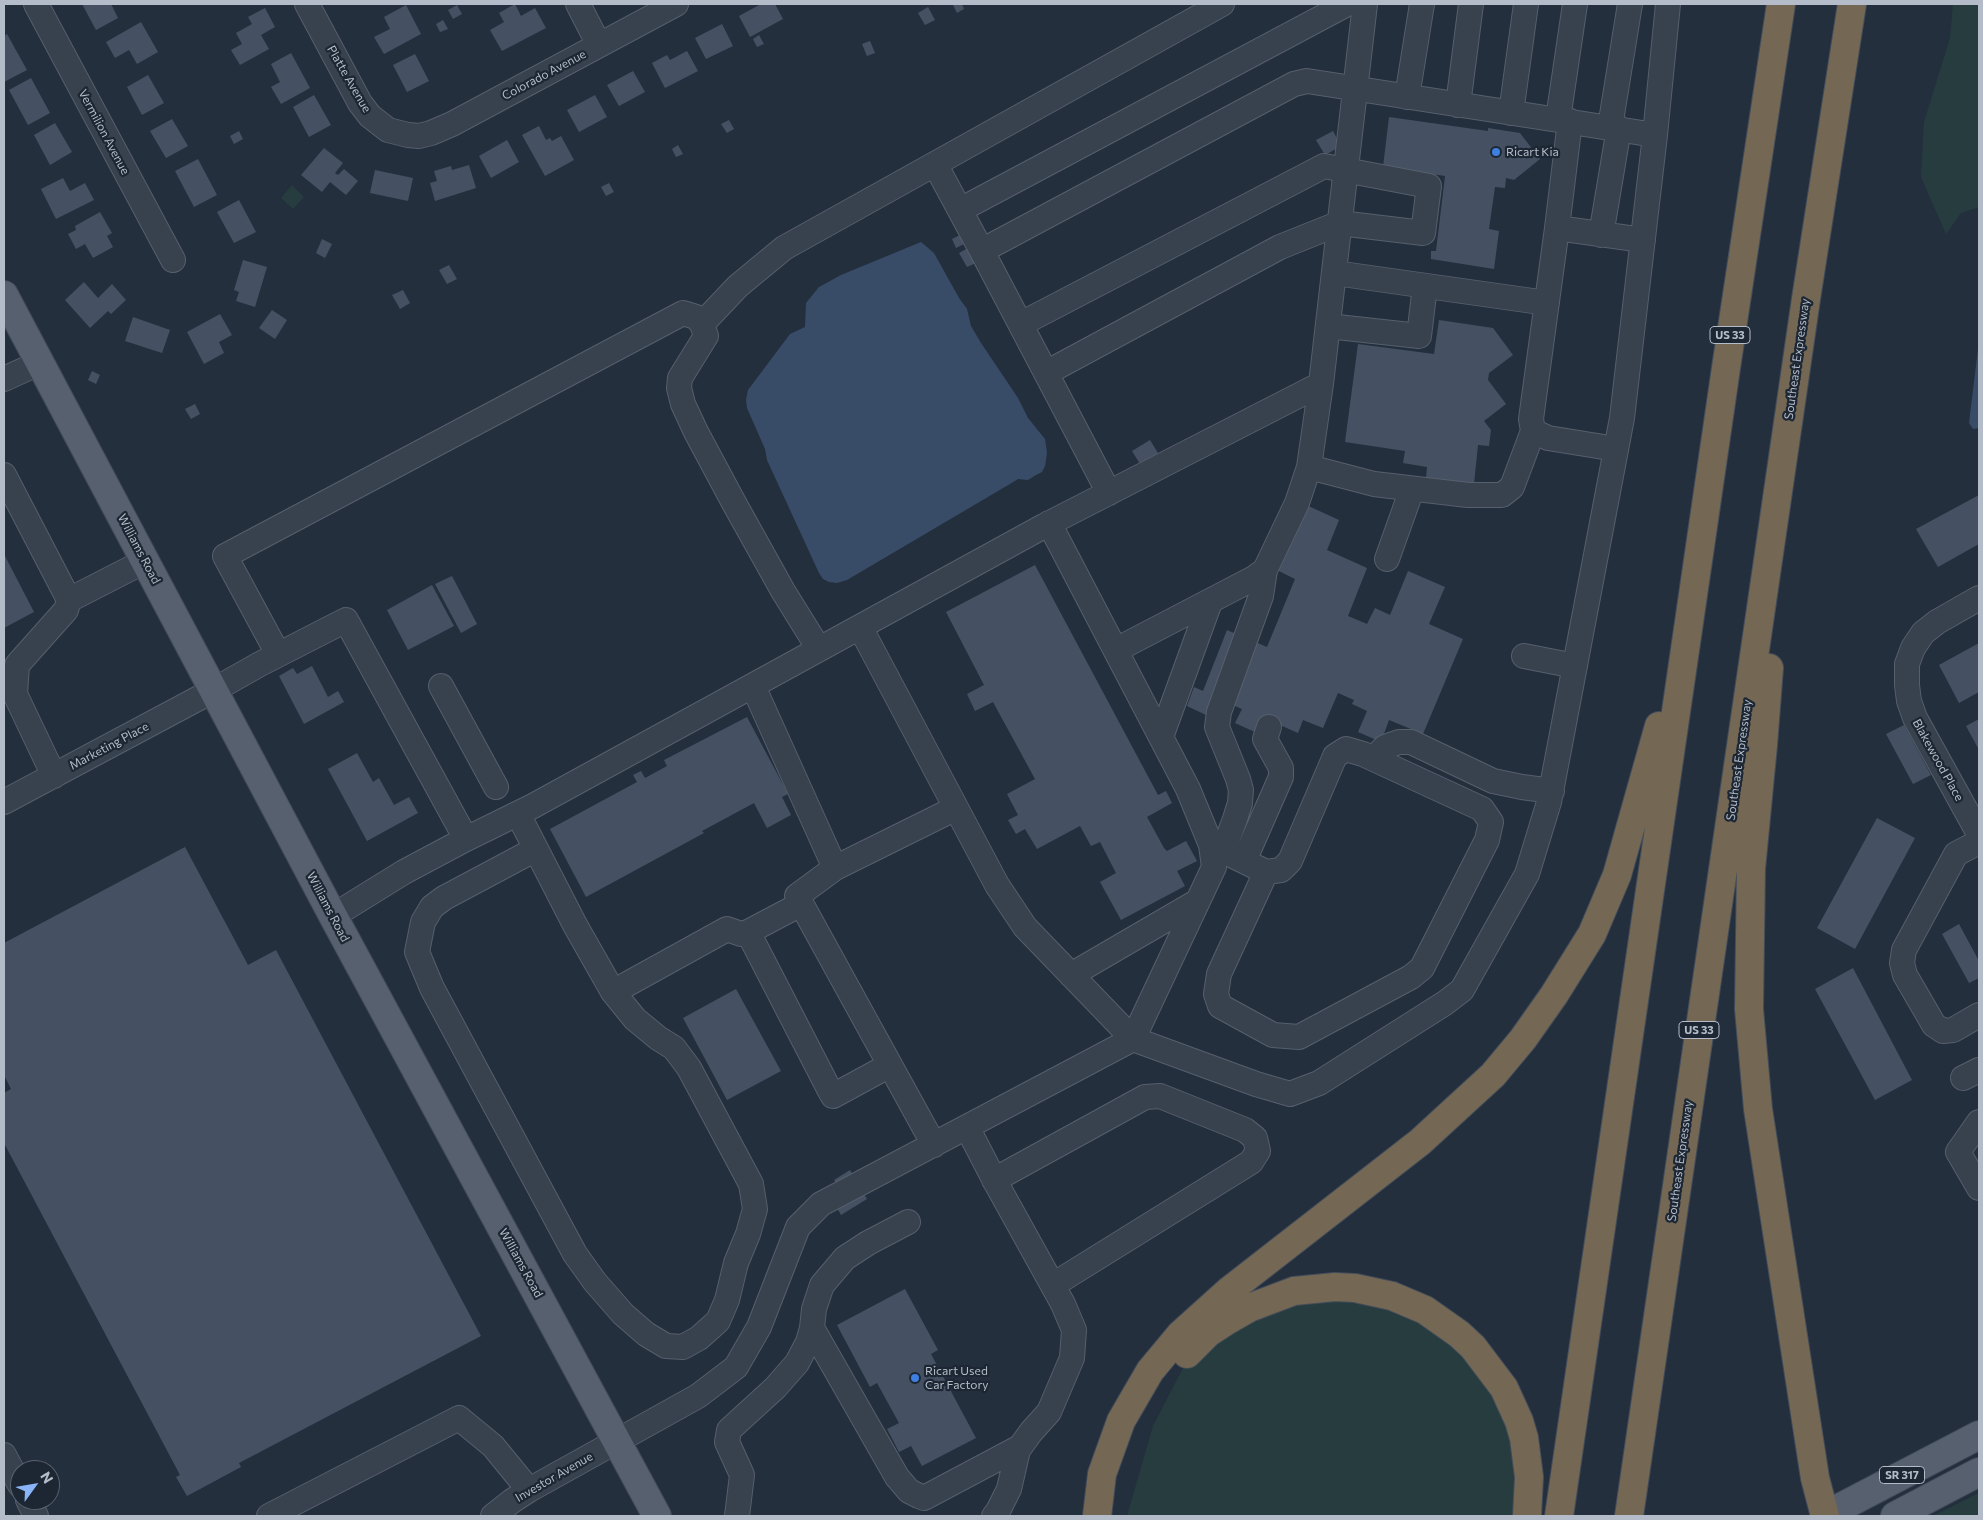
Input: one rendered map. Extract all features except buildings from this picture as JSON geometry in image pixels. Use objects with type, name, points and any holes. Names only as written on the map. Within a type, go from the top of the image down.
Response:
[{"type":"highway","name":"US 33","points":[[1559,1516],[1781,4]]},
{"type":"highway","name":"Southeast Expressway","points":[[1629,1516],[1770,544],[1852,4]]},
{"type":"highway","points":[[1770,544],[1772,584],[1771,638],[1751,869],[1749,1009],[1758,1109],[1815,1478],[1825,1516]]},
{"type":"highway","points":[[1097,1516],[1102,1474],[1121,1421],[1150,1372],[1180,1335],[1230,1290],[1420,1142],[1458,1108],[1499,1068],[1523,1039],[1554,995],[1592,934],[1617,875],[1667,696],[1687,634]]},
{"type":"highway","points":[[1113,1516],[1119,1480],[1129,1446],[1161,1386],[1190,1350],[1208,1333],[1249,1308],[1294,1291],[1335,1287],[1375,1291],[1425,1310],[1459,1334],[1484,1360],[1504,1388],[1519,1421],[1524,1438],[1528,1477],[1527,1516]]},
{"type":"main road","name":"Williams Road","points":[[4,295],[333,916],[657,1516]]},
{"type":"main road","name":"SR 317","points":[[1825,1516],[1979,1435]]},
{"type":"main road","name":"SR 317","points":[[1895,1516],[1979,1472]]},
{"type":"street","name":"Vermilion Avenue","points":[[36,4],[173,260]]},
{"type":"street","name":"Platte Avenue","points":[[307,4],[360,103],[370,116],[388,130],[408,135]]},
{"type":"street","points":[[578,4],[599,45]]},
{"type":"street","name":"Colorado Avenue","points":[[408,135],[425,134],[442,128],[676,4]]},
{"type":"street","points":[[702,324],[738,286],[784,248],[1222,4]]},
{"type":"street","points":[[960,210],[1347,4]]},
{"type":"street","points":[[1133,1039],[1214,867],[1217,848],[1237,811],[1241,790],[1217,727],[1219,712],[1261,596],[1265,570],[1297,503],[1309,467],[1335,273],[1365,4]]},
{"type":"street","points":[[1406,97],[1422,4]]},
{"type":"street","points":[[1458,105],[1471,4]]},
{"type":"street","points":[[1511,113],[1526,4]]},
{"type":"street","points":[[1309,467],[1374,484],[1468,495],[1502,496],[1512,487],[1533,431],[1531,419],[1557,228],[1564,120],[1575,4]]},
{"type":"street","points":[[1601,235],[1630,4]]},
{"type":"street","points":[[860,627],[997,885],[1025,927],[1133,1039],[1256,1084],[1290,1094],[1319,1083],[1445,1003],[1462,990],[1527,874],[1552,791],[1622,418],[1655,135],[1668,4]]},
{"type":"street","points":[[984,255],[987,248],[1294,84],[1307,81],[1655,135]]},
{"type":"street","points":[[934,164],[1021,324],[1109,493]]},
{"type":"street","points":[[1021,324],[1324,166],[1429,186],[1423,233],[1340,223],[1280,248],[1046,373]]},
{"type":"street","points":[[1557,228],[1643,240]]},
{"type":"street","points":[[1335,273],[1547,303]]},
{"type":"street","points":[[1328,326],[1419,336],[1426,286]]},
{"type":"street","points":[[278,654],[225,556],[683,313],[696,317],[702,324],[706,336],[680,378],[679,388],[683,404],[734,503],[783,591],[819,649]]},
{"type":"street","points":[[4,379],[39,362]]},
{"type":"street","points":[[333,916],[404,872],[518,814],[1049,524],[1321,384]]},
{"type":"street","points":[[1533,431],[1548,438],[1616,449]]},
{"type":"street","points":[[4,475],[70,600]]},
{"type":"street","points":[[1388,559],[1412,489]]},
{"type":"street","points":[[1049,524],[1188,789],[1210,838],[1217,848],[1266,872],[1282,870],[1290,861],[1335,756],[1346,750],[1376,760],[1482,809],[1491,822],[1487,840],[1422,968],[1411,977],[1299,1037],[1273,1035],[1220,1006],[1216,994],[1218,974],[1266,872]]},
{"type":"street","points":[[54,776],[9,697],[17,665],[66,610],[70,600],[145,561]]},
{"type":"street","points":[[1116,650],[1210,602],[1265,570]]},
{"type":"street","name":"Blakewood Place","points":[[1979,598],[1936,622],[1923,633],[1913,648],[1907,664],[1906,684],[1915,718],[1979,834]]},
{"type":"street","points":[[1161,737],[1210,602]]},
{"type":"street","name":"Marketing Place","points":[[4,802],[278,654],[346,620],[466,839]]},
{"type":"street","points":[[1524,656],[1575,666]]},
{"type":"street","points":[[441,686],[496,787]]},
{"type":"street","points":[[753,686],[835,868]]},
{"type":"street","points":[[1244,861],[1281,777],[1281,768],[1274,759],[1265,739],[1268,727]]},
{"type":"street","points":[[1376,760],[1379,753],[1386,747],[1398,742],[1411,742],[1493,780],[1522,787],[1552,791]]},
{"type":"street","points":[[934,1145],[797,896],[835,868],[956,808]]},
{"type":"street","points":[[518,814],[536,849],[575,925],[613,992],[635,1019],[658,1038],[674,1048],[689,1068],[750,1184],[755,1209],[748,1234],[736,1263],[727,1300],[718,1321],[699,1338],[682,1347],[666,1346],[646,1334],[623,1314],[595,1282],[575,1254],[432,988],[417,952],[423,922],[432,908],[444,898],[536,849]]},
{"type":"street","points":[[1979,842],[1956,854],[1904,950],[1902,963],[1906,975],[1934,1025],[1943,1031],[1953,1030],[1979,1016]]},
{"type":"street","points":[[1071,975],[1198,901]]},
{"type":"street","points":[[613,992],[727,929],[741,934],[748,932],[802,904]]},
{"type":"street","points":[[748,932],[833,1096],[890,1065]]},
{"type":"street","name":"Investor Avenue","points":[[493,1516],[529,1490],[698,1396],[736,1367],[759,1327],[798,1227],[820,1204],[1133,1039]]},
{"type":"street","points":[[994,1180],[1145,1098],[1160,1096],[1245,1130],[1255,1138],[1258,1152],[1251,1162],[1053,1284]]},
{"type":"street","points":[[1979,1122],[1958,1152],[1979,1188]]},
{"type":"street","points":[[967,1127],[994,1180],[1053,1284],[1074,1330],[1072,1358],[1050,1412],[1018,1450],[1009,1490],[994,1516]]},
{"type":"street","points":[[737,1516],[742,1475],[726,1442],[729,1430],[775,1388],[797,1363],[808,1342],[814,1309],[822,1285],[845,1258],[868,1243],[908,1222]]},
{"type":"street","points":[[812,1328],[897,1477],[909,1491],[924,1498],[1020,1447]]},
{"type":"street","points":[[269,1516],[459,1418],[493,1446],[529,1490]]},
{"type":"street","points":[[4,1455],[10,1467]]},
{"type":"green space","points":[[1953,4],[1979,4],[1979,207],[1961,213],[1946,234],[1921,177],[1924,122],[1950,38]]},
{"type":"green space","points":[[292,185],[304,197],[293,209],[281,198]]},
{"type":"green space","points":[[1354,1298],[1423,1320],[1482,1369],[1518,1454],[1514,1516],[1127,1516],[1153,1426],[1183,1368],[1235,1325],[1298,1301]]},
{"type":"green space","points":[[1979,1493],[1979,1516],[1933,1516]]},
{"type":"water","points":[[921,242],[934,253],[967,309],[971,326],[981,343],[1018,398],[1028,418],[1045,439],[1047,453],[1045,466],[1042,472],[1028,480],[1018,479],[847,580],[837,583],[829,582],[823,579],[819,573],[767,460],[765,449],[747,408],[748,390],[790,334],[805,327],[806,303],[819,287],[841,275]]},
{"type":"water","points":[[1979,341],[1979,428],[1973,429],[1969,423]]},
{"type":"place","name":"Ricart Kia","points":[[1496,152]]},
{"type":"place","name":"Ricart Used Car Factory","points":[[915,1378]]}]
